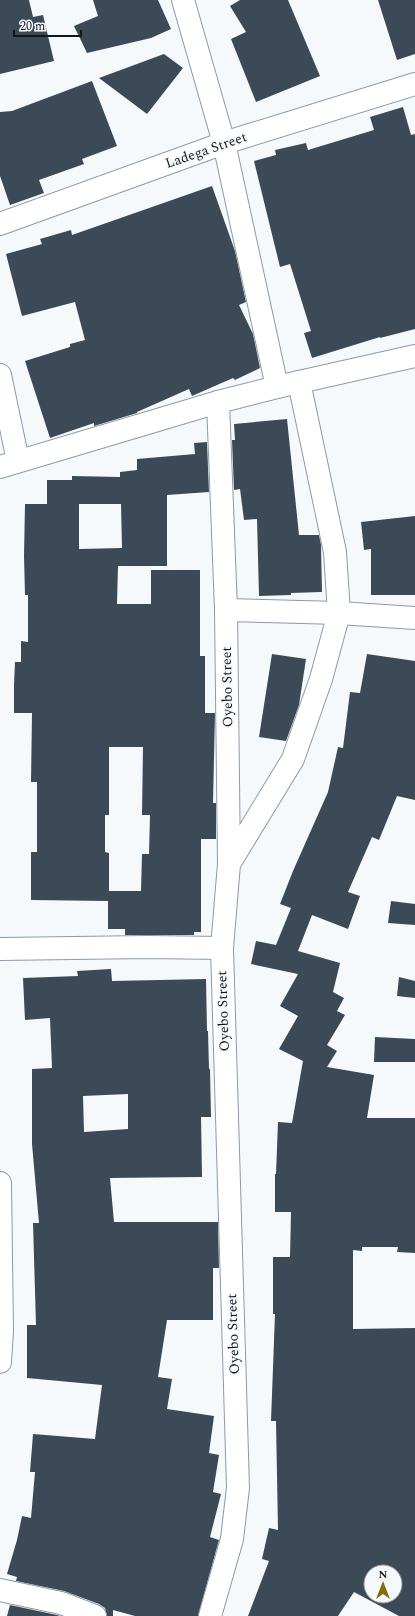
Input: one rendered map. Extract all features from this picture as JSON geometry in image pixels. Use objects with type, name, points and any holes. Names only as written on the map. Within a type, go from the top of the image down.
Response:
[{"type":"street","points":[[183,0],[224,143],[277,387]]},
{"type":"street","name":"Ladega Street","points":[[0,224],[224,143],[415,84]]},
{"type":"street","points":[[0,375],[9,464],[218,402],[298,382],[415,356]]},
{"type":"street","points":[[229,864],[293,759],[321,679],[339,613],[335,552],[298,382]]},
{"type":"street","name":"Oyebo Street","points":[[210,1616],[232,1539],[238,1488],[222,948],[229,864],[226,610],[218,402]]},
{"type":"street","points":[[226,610],[339,613],[415,618]]},
{"type":"street","points":[[0,950],[147,947],[222,948]]},
{"type":"street","points":[[0,1183],[2,1331],[0,1362]]},
{"type":"street","points":[[0,1590],[61,1603],[95,1616]]},
{"type":"building","points":[[0,0],[29,0],[33,17],[43,15],[54,61],[0,74]]},
{"type":"building","points":[[93,0],[158,0],[171,29],[151,38],[87,53],[74,26],[98,16]]},
{"type":"building","points":[[240,0],[288,0],[320,76],[256,102],[231,39],[246,32],[230,6]]},
{"type":"building","points":[[378,0],[415,0],[415,54],[397,60]]},
{"type":"building","points":[[164,54],[183,68],[147,114],[99,78]]},
{"type":"building","points":[[92,81],[117,146],[82,159],[84,164],[39,180],[44,193],[10,205],[0,176],[0,112],[12,111]]},
{"type":"building","points":[[403,107],[411,135],[415,134],[415,329],[380,337],[312,358],[304,333],[311,331],[290,264],[280,267],[254,161],[276,155],[275,150],[306,143],[308,150],[374,130],[370,117]]},
{"type":"building","points":[[212,186],[235,251],[246,302],[239,305],[253,334],[260,368],[235,380],[233,378],[192,396],[189,389],[137,413],[94,426],[94,423],[50,438],[25,361],[70,347],[70,344],[85,340],[75,302],[22,316],[6,254],[42,244],[40,239],[71,230],[72,235]]},
{"type":"building","points":[[287,419],[299,535],[319,535],[321,545],[322,592],[259,596],[257,519],[244,520],[240,489],[234,490],[232,440],[235,440],[234,424]]},
{"type":"building","points":[[207,442],[209,492],[167,495],[167,566],[118,566],[117,604],[151,604],[151,570],[200,570],[200,656],[205,656],[205,713],[215,713],[213,803],[216,803],[216,839],[201,839],[201,932],[194,932],[194,935],[125,935],[125,929],[108,929],[108,901],[31,900],[31,852],[37,852],[37,782],[31,782],[32,713],[14,713],[15,662],[21,662],[21,641],[28,642],[28,595],[25,595],[24,556],[25,504],[47,504],[47,480],[72,480],[72,476],[120,477],[120,472],[137,470],[137,459],[195,454],[194,443]],"holes":[[[79,504],[121,504],[122,548],[79,549]],[[109,747],[143,747],[142,815],[150,815],[149,854],[142,854],[141,891],[109,891],[109,853],[105,852],[105,815],[109,815]]]},
{"type":"building","points":[[415,516],[415,595],[371,595],[371,549],[364,550],[361,522]]},
{"type":"building","points":[[272,654],[306,659],[299,705],[286,741],[259,737]]},
{"type":"building","points":[[367,654],[415,661],[415,800],[397,796],[379,840],[372,837],[348,892],[360,896],[348,929],[312,915],[298,951],[340,963],[333,992],[344,998],[337,1011],[345,1015],[327,1045],[337,1051],[327,1067],[374,1075],[367,1118],[415,1118],[415,1253],[397,1252],[398,1247],[362,1247],[362,1251],[353,1250],[353,1329],[415,1328],[415,1616],[399,1616],[376,1604],[403,1604],[403,1564],[363,1564],[363,1597],[354,1592],[338,1616],[248,1616],[269,1561],[262,1559],[269,1528],[278,1530],[276,1421],[271,1421],[275,1314],[273,1314],[273,1257],[290,1257],[291,1212],[275,1212],[275,1174],[278,1122],[292,1123],[303,1061],[279,1049],[298,1016],[280,1006],[298,974],[251,964],[256,941],[276,945],[291,908],[280,904],[328,792],[338,747],[343,748],[350,692],[360,693]]},
{"type":"building","points":[[391,901],[415,904],[415,925],[388,923]]},
{"type":"building","points":[[111,969],[112,981],[206,979],[211,1117],[201,1117],[202,1177],[110,1178],[114,1222],[218,1222],[219,1268],[213,1268],[213,1320],[167,1320],[158,1377],[172,1379],[167,1409],[214,1416],[209,1453],[219,1455],[213,1492],[221,1494],[210,1537],[219,1540],[198,1616],[135,1616],[113,1610],[113,1616],[107,1616],[105,1608],[99,1604],[64,1591],[16,1581],[17,1577],[7,1574],[22,1516],[31,1518],[35,1472],[30,1472],[33,1434],[95,1439],[102,1385],[27,1378],[27,1325],[36,1325],[33,1223],[39,1223],[32,1144],[32,1069],[52,1068],[50,1018],[25,1020],[23,978],[78,976],[77,971]],"holes":[[[128,1094],[128,1129],[84,1132],[83,1096]]]},
{"type":"building","points":[[399,977],[415,981],[415,998],[397,996]]},
{"type":"building","points":[[375,1037],[415,1039],[415,1062],[374,1062]]},
{"type":"building","points":[[10,1605],[57,1615],[60,1616],[7,1616]]}]
